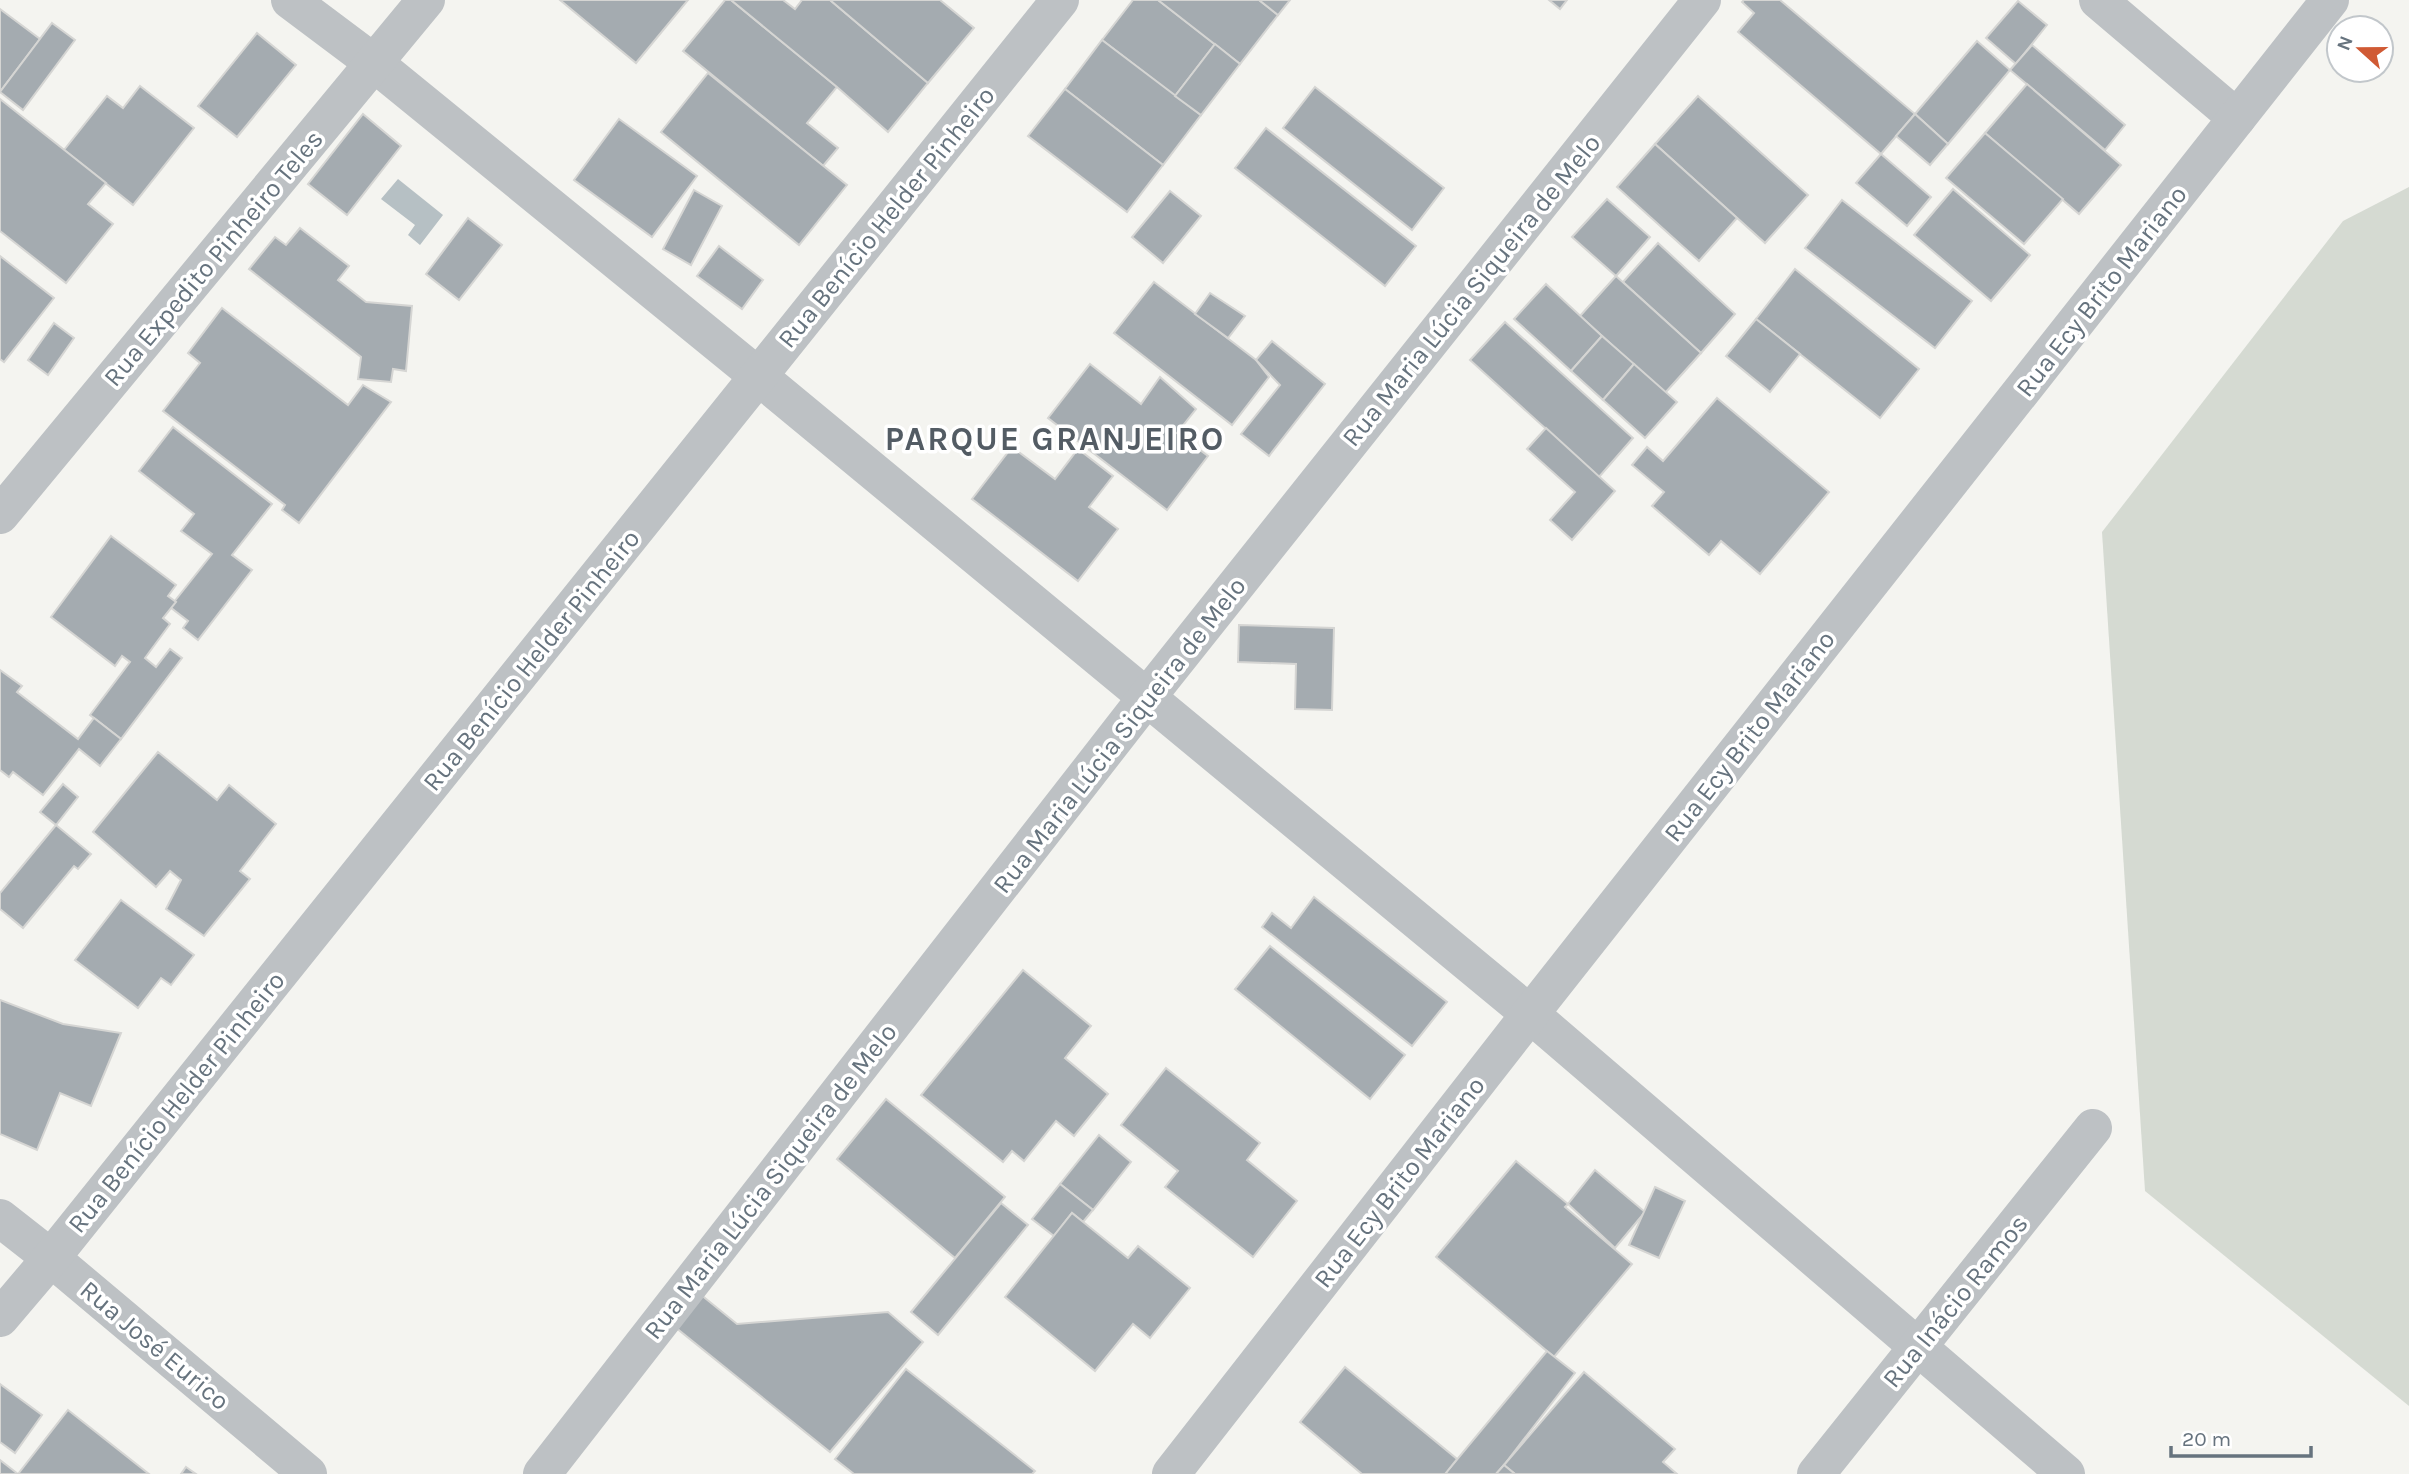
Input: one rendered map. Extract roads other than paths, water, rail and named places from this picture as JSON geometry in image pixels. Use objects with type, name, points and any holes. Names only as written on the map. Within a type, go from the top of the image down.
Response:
[{"type":"street","points":[[290,0],[374,63],[758,376],[1530,1014],[2066,1474]]},
{"type":"street","name":"Rua Expedito Pinheiro Teles","points":[[0,515],[426,0]]},
{"type":"street","name":"Rua Benício Helder Pinheiro","points":[[0,1318],[51,1258],[1060,0]]},
{"type":"street","name":"Rua Maria Lúcia Siqueira de Melo","points":[[542,1474],[1147,697],[1702,0]]},
{"type":"street","points":[[2098,0],[2237,118]]},
{"type":"street","name":"Rua Ecy Brito Mariano","points":[[1171,1474],[1530,1014],[2330,0]]},
{"type":"street","name":"Rua Inácio Ramos","points":[[1816,1474],[2093,1128]]},
{"type":"street","name":"Rua José Eurico","points":[[0,1218],[309,1474]]},
{"type":"district","name":"PARQUE GRANJEIRO","points":[[1055,438]]}]
